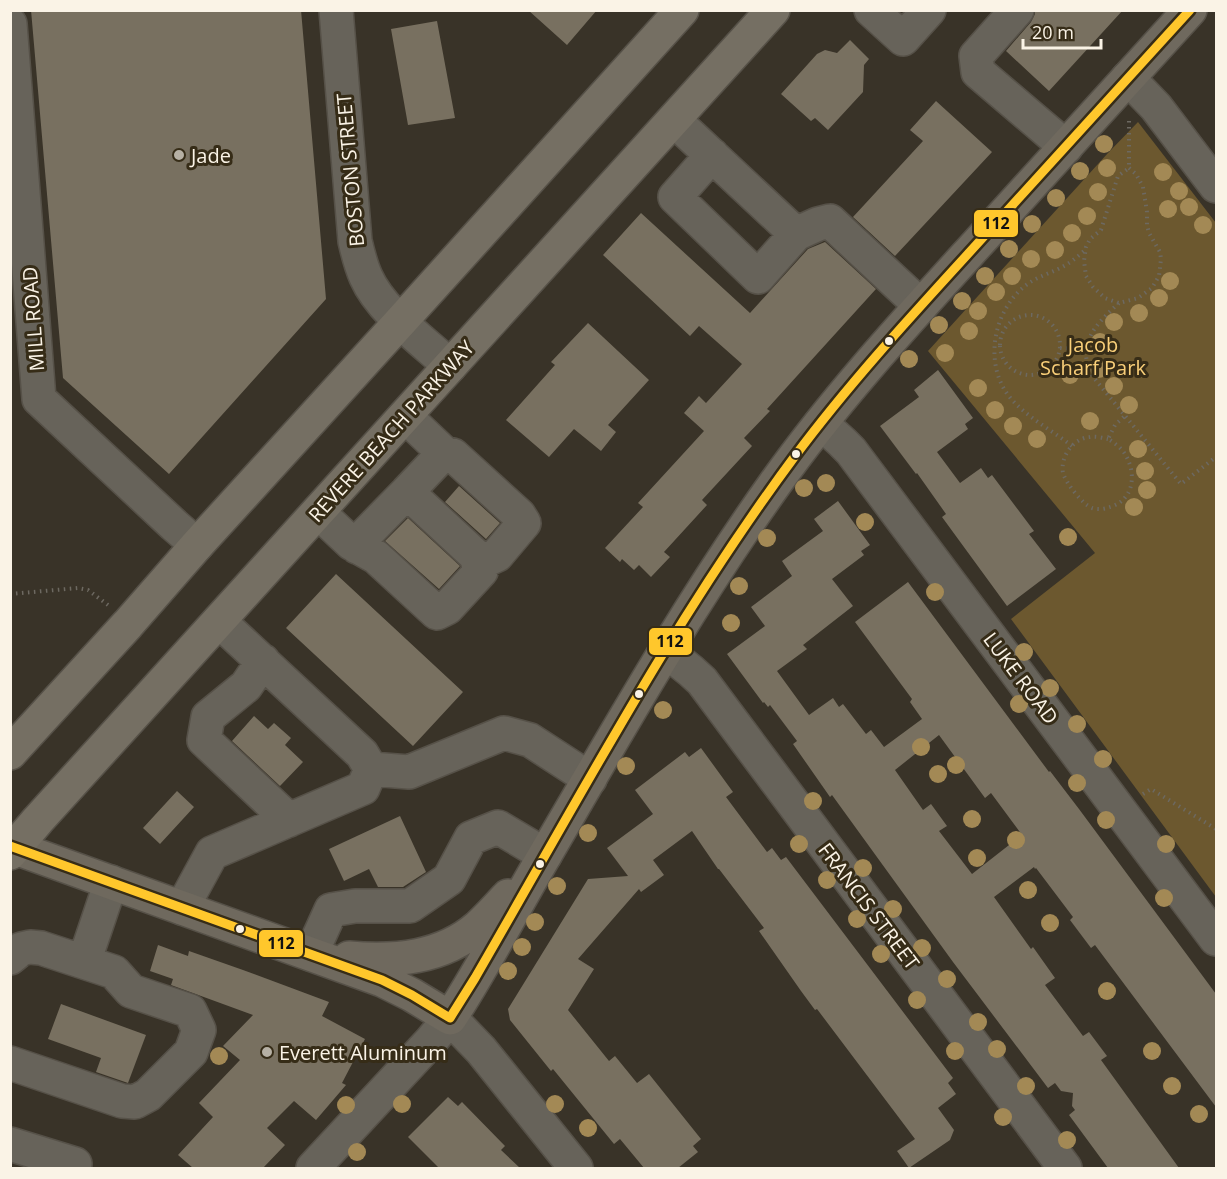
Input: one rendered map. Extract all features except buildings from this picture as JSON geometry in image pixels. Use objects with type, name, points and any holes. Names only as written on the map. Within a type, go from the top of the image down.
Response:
[{"type":"highway","points":[[10,753],[682,10]]},
{"type":"highway","name":"REVERE BEACH PARKWAY","points":[[12,849],[773,10]]},
{"type":"main road","points":[[12,849],[111,882],[398,987],[450,1018],[666,651],[731,547],[786,469],[850,387],[921,306],[1190,10]]},
{"type":"main road","points":[[311,954],[395,960],[425,955],[441,949],[464,938],[478,927],[545,855]]},
{"type":"street","name":"BOSTON STREET","points":[[336,10],[357,248],[362,266],[373,290],[389,310],[450,366]]},
{"type":"street","points":[[871,10],[903,39],[929,10]]},
{"type":"street","points":[[1017,10],[976,56],[978,72],[1066,147]]},
{"type":"street","name":"MILL ROAD","points":[[10,24],[39,399],[197,544]]},
{"type":"street","points":[[1128,78],[1156,107],[1216,186]]},
{"type":"street","points":[[674,120],[796,234]]},
{"type":"street","points":[[712,156],[675,197],[758,277],[796,234],[830,221],[921,306]]},
{"type":"street","points":[[405,416],[444,453],[453,455],[519,514],[524,523],[497,555],[478,564]]},
{"type":"street","name":"LUKE ROAD","points":[[821,423],[851,451],[1216,939]]},
{"type":"street","points":[[357,547],[362,538],[444,453]]},
{"type":"street","points":[[318,512],[351,543],[376,556],[436,613],[447,608],[481,571],[476,556],[407,492]]},
{"type":"street","points":[[219,621],[362,754],[371,769]]},
{"type":"street","name":"FRANCIS STREET","points":[[666,651],[702,681],[1065,1168]]},
{"type":"street","points":[[262,661],[246,686],[208,717],[204,740],[289,820]]},
{"type":"street","points":[[371,769],[409,772],[504,733],[530,740],[590,779]]},
{"type":"street","points":[[182,908],[212,853],[363,788],[371,769]]},
{"type":"street","points":[[311,954],[331,910],[355,906],[410,906],[449,879],[471,838],[498,827],[545,855]]},
{"type":"street","points":[[84,962],[111,882]]},
{"type":"street","points":[[10,958],[21,949],[35,947],[114,972],[131,991],[190,1011],[199,1030],[191,1052],[148,1095],[135,1102],[122,1101],[10,1063]]},
{"type":"street","points":[[313,1168],[450,1018],[481,1050],[576,1168]]},
{"type":"street","points":[[10,1144],[75,1164]]},
{"type":"path","points":[[1119,303],[1100,294],[1089,283],[1085,269],[1085,251],[1090,239],[1101,230],[1118,176],[1129,168],[1136,174],[1143,187],[1149,233],[1160,252],[1159,276],[1146,294],[1119,303],[1099,322],[1088,341],[1086,362],[1094,378],[1181,484],[1216,458]]},
{"type":"path","points":[[1072,446],[1022,410],[1008,396],[997,368],[998,323],[1020,290],[1035,279],[1061,268],[1085,251]]},
{"type":"path","points":[[1032,315],[1047,320],[1055,328],[1060,348],[1058,357],[1052,366],[1038,374],[1028,375],[1018,373],[1005,363],[997,343],[1012,321],[1022,316],[1032,315]]},
{"type":"path","points":[[1060,348],[1086,349]]},
{"type":"path","points":[[1108,439],[1115,425],[1125,416]]},
{"type":"path","points":[[1089,437],[1108,439],[1125,453],[1132,472],[1131,487],[1125,497],[1113,507],[1093,508],[1086,504],[1064,476],[1062,464],[1077,441],[1089,437]]},
{"type":"path","points":[[10,594],[78,588],[87,590],[98,596],[128,624]]},
{"type":"path","points":[[1119,809],[1151,789],[1216,829]]},
{"type":"green space","name":"Jacob Scharf Park","points":[[1138,122],[1216,223],[1216,897],[1011,619],[1095,553],[928,351]]},
{"type":"transit line","name":"112","points":[[10,846],[382,980],[450,1018],[667,647],[750,518],[795,456],[838,401],[906,322],[1190,10]]},
{"type":"place","name":"Jade","points":[[179,155]]},
{"type":"place","name":"Everett Aluminum","points":[[267,1052]]}]
